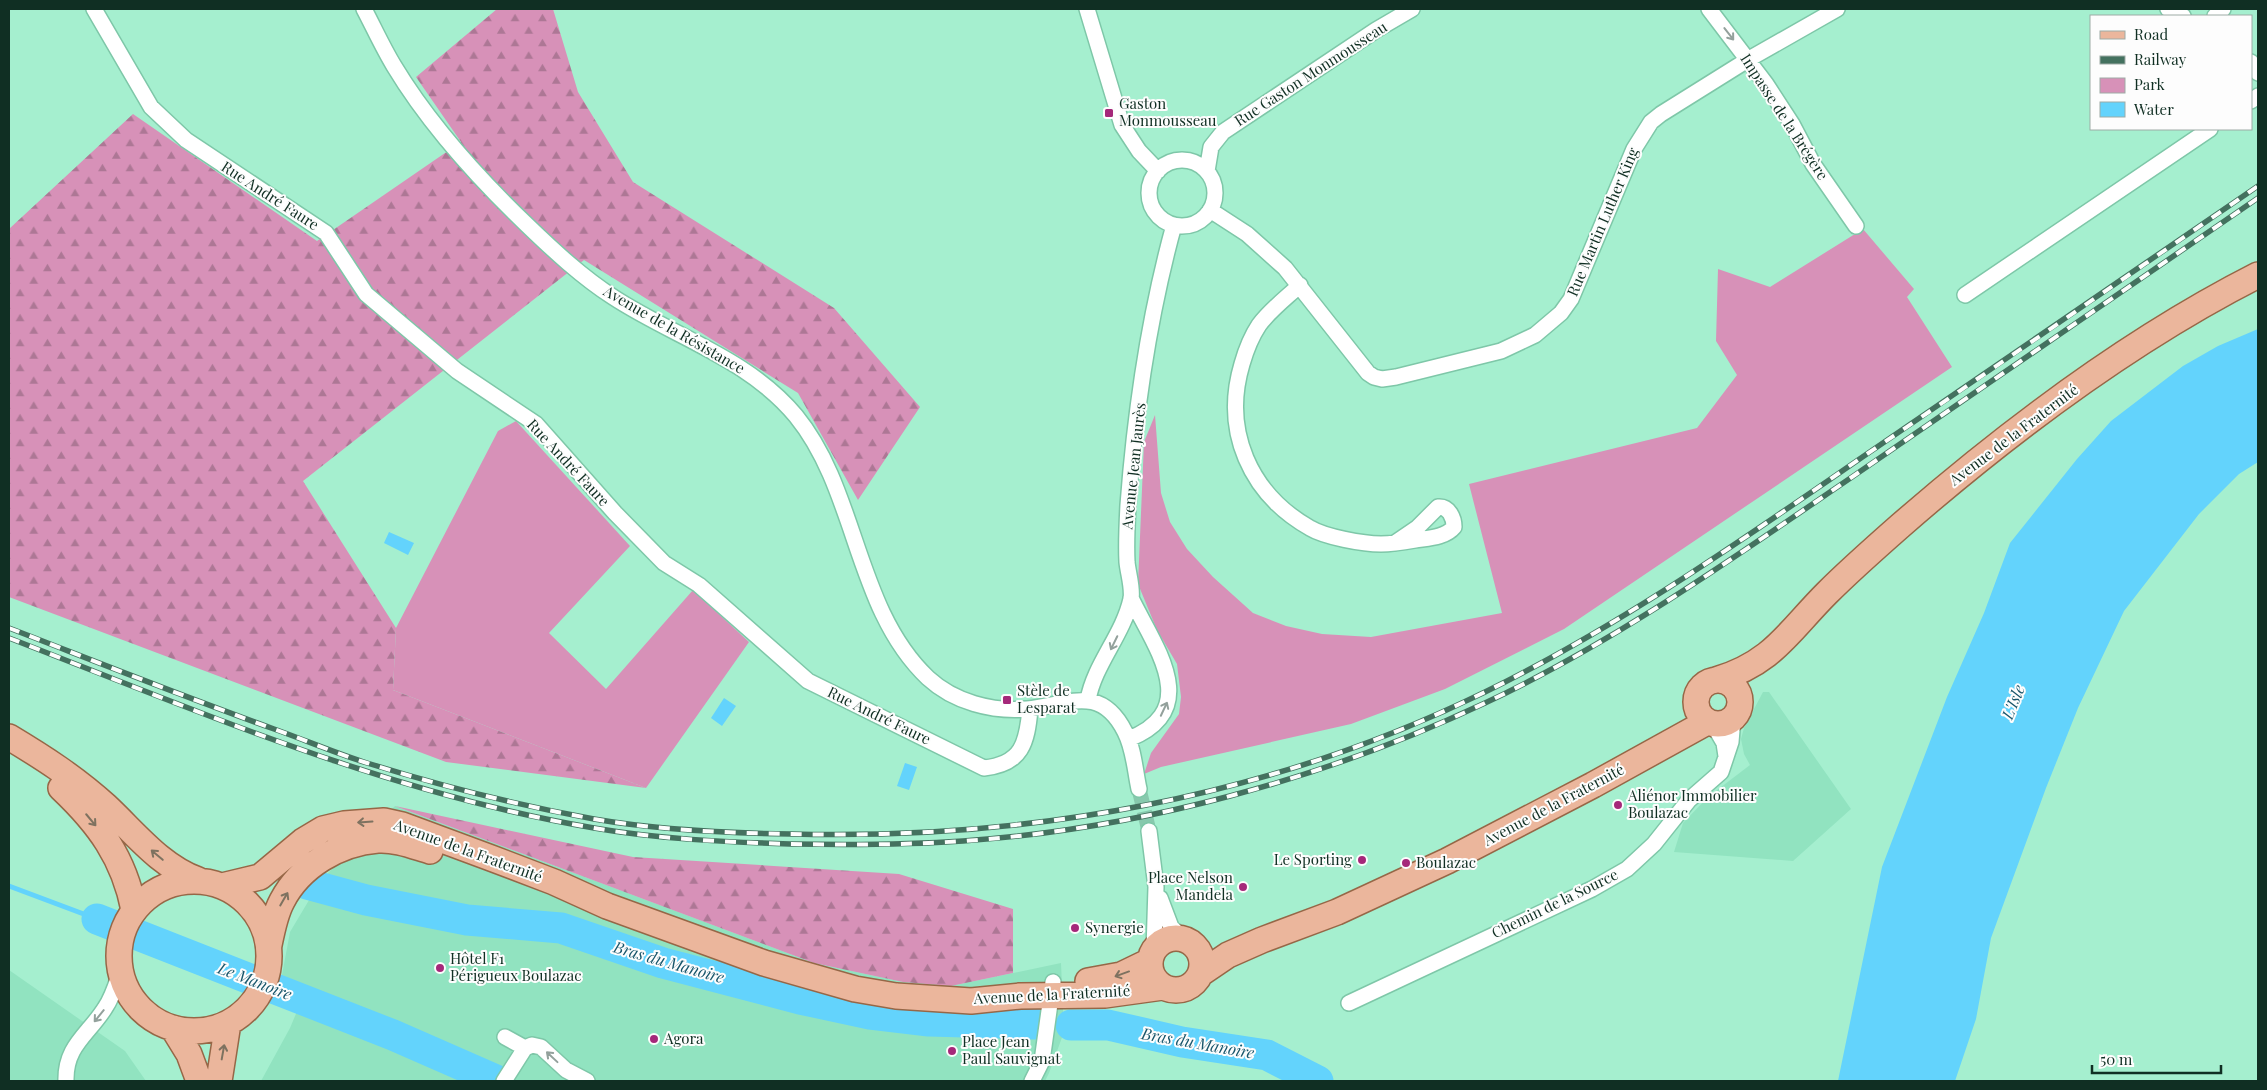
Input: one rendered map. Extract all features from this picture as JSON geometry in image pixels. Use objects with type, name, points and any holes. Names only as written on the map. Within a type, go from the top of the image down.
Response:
[{"type":"main road","name":"Avenue de la Fraternité","points":[[1262,940],[1300,927],[1378,894],[1528,820],[1653,752],[1675,731],[1718,714],[1765,658],[1833,588],[1899,527],[1951,483],[2053,403],[2168,325],[2258,275]]},
{"type":"main road","points":[[1718,714],[1738,694],[1730,684],[1716,680],[1749,668],[1765,658]]},
{"type":"main road","points":[[15,741],[67,773],[155,854],[173,868],[198,880],[222,886],[242,898],[263,925],[269,949],[265,980],[250,1006],[228,1023],[203,1030],[173,1028],[156,1021],[138,1006],[126,989],[120,969],[121,936],[133,912],[146,898],[160,888],[176,882],[198,880]]},
{"type":"main road","points":[[15,741],[80,806],[99,829],[124,870],[133,912]]},
{"type":"main road","name":"Avenue de la Fraternité","points":[[222,886],[260,877],[303,841],[323,829],[344,824],[384,821],[402,825],[527,872],[607,906],[764,963],[820,980],[888,995],[940,999],[1015,983],[1105,995],[1163,987]]},
{"type":"main road","name":"Avenue de la Fraternité","points":[[269,949],[282,901],[294,882],[313,864],[333,852],[357,844],[379,840],[400,842],[550,892],[607,906]]},
{"type":"main road","points":[[1168,940],[1226,944],[1262,940],[1228,955],[1200,974],[1188,987],[1172,990],[1163,987],[1152,976],[1152,956],[1168,940]]},
{"type":"main road","points":[[1185,940],[1197,950],[1201,966],[1200,974]]},
{"type":"main road","name":"Avenue de la Fraternité","points":[[1052,989],[1109,979],[1137,969],[1152,956]]},
{"type":"main road","points":[[219,1081],[228,1023]]},
{"type":"main road","points":[[173,1028],[189,1054],[200,1081]]},
{"type":"street","name":"Rue André Faure","points":[[94,9],[151,107],[186,140],[326,233],[366,294],[457,371],[536,424],[615,513],[664,563],[699,585],[808,681],[984,768],[1005,764],[1013,760],[1020,751],[1026,737],[1030,709]]},
{"type":"street","name":"Avenue de la Résistance","points":[[364,9],[395,68],[450,144],[506,204],[560,256],[612,297],[715,351],[776,394],[796,416],[811,437],[839,494],[871,586],[884,613],[899,641],[926,676],[953,696],[989,708],[1030,709],[1055,703],[1088,700]]},
{"type":"street","points":[[1087,9],[1122,125],[1139,152],[1158,171]]},
{"type":"street","name":"Rue Gaston Monmousseau","points":[[1207,171],[1211,148],[1223,132],[1376,30],[1412,9]]},
{"type":"street","name":"Impasse de la Brégère","points":[[1709,9],[1748,59],[1792,124],[1813,164],[1856,226]]},
{"type":"street","name":"Rue Martin Luther King","points":[[1210,210],[1247,234],[1285,268],[1368,373],[1374,377],[1396,377],[1501,351],[1523,342],[1562,313],[1570,299],[1634,149],[1651,122],[1748,59],[1837,9]]},
{"type":"street","points":[[2168,9],[2181,15]]},
{"type":"street","points":[[1965,295],[2209,130]]},
{"type":"street","points":[[1177,160],[1188,160],[1198,164],[1207,171],[1215,190],[1210,210],[1203,218],[1195,223],[1184,226],[1174,225],[1158,215],[1149,198],[1152,179],[1158,171],[1166,164],[1177,160]]},
{"type":"street","name":"Avenue Jean Jaurès","points":[[1088,700],[1090,689],[1118,633],[1131,598],[1126,527],[1131,466],[1143,380],[1165,257],[1174,225]]},
{"type":"street","points":[[1300,286],[1279,303],[1259,325],[1245,354],[1235,392],[1235,413],[1246,461],[1257,480],[1282,510],[1312,529],[1373,543],[1395,543]]},
{"type":"street","points":[[1128,739],[1140,734],[1159,719],[1167,704],[1170,684],[1161,656],[1131,598]]},
{"type":"street","points":[[1088,700],[1110,712],[1118,721],[1128,739],[1139,789]]},
{"type":"street","name":"Chemin de la Source","points":[[1349,1003],[1592,890],[1627,869],[1654,844],[1689,800],[1721,772],[1726,760],[1718,714]]},
{"type":"street","points":[[1149,831],[1156,887],[1152,956]]},
{"type":"street","points":[[1156,887],[1171,926],[1185,940]]},
{"type":"street","points":[[66,1081],[66,1067],[72,1050],[108,1004],[120,969]]},
{"type":"street","points":[[1032,1081],[1042,1060],[1052,989]]},
{"type":"street","points":[[505,1037],[522,1053]]},
{"type":"street","points":[[504,1081],[522,1053],[532,1046],[541,1047],[566,1070],[587,1081]]},
{"type":"shaded area","points":[[1763,692],[1769,692],[1851,809],[1793,861],[1674,852],[1683,823],[1708,797],[1750,765],[1744,754],[1741,739],[1744,728]]},
{"type":"shaded area","points":[[395,806],[814,963],[903,982],[951,986],[1061,963],[1064,1032],[1049,1073],[1045,1081],[261,1081],[290,1028],[306,990],[282,975],[290,932],[321,880]]},
{"type":"shaded area","points":[[9,970],[125,1051],[146,1081],[9,1081]]},
{"type":"green space","points":[[497,9],[553,9],[578,92],[633,182],[834,308],[920,407],[858,500],[798,393],[584,260],[303,481],[396,628],[393,690],[646,788],[446,762],[9,597],[9,229],[133,114],[317,241],[461,142],[416,77]]},
{"type":"green space","points":[[1863,229],[1914,289],[1907,297],[1952,367],[1564,629],[1445,689],[1351,724],[1161,767],[1144,774],[1151,753],[1179,714],[1181,697],[1177,664],[1157,630],[1138,584],[1144,442],[1155,415],[1161,493],[1170,522],[1187,549],[1213,577],[1253,613],[1286,626],[1322,634],[1371,637],[1502,613],[1469,484],[1697,428],[1737,375],[1716,341],[1718,269],[1770,287]]},
{"type":"green space","points":[[516,421],[630,546],[549,633],[606,689],[693,590],[749,642],[646,788],[393,690],[396,628],[498,431]]},
{"type":"green space","points":[[395,806],[633,857],[899,874],[1013,909],[1013,973],[951,986],[903,982],[814,963]]},
{"type":"water","name":"L'Isle","points":[[2258,329],[2258,462],[2239,474],[2199,514],[2124,611],[2078,708],[2046,788],[1991,938],[1976,1019],[1955,1081],[1838,1081],[1882,867],[1947,697],[1984,613],[2010,543],[2077,459],[2111,421],[2183,366],[2218,346]]},
{"type":"water","points":[[389,532],[414,543],[408,555],[384,543]]},
{"type":"water","points":[[724,698],[736,706],[722,726],[711,718]]},
{"type":"water","points":[[905,763],[917,767],[909,790],[897,786]]},
{"type":"waterway","name":"Bras du Manoire","points":[[307,884],[366,900],[467,920],[561,928],[663,963],[800,999],[870,1014],[929,1021],[1034,1024]]},
{"type":"waterway","name":"Le Manoire","points":[[9,886],[97,919]]},
{"type":"waterway","name":"Le Manoire","points":[[97,919],[393,1035],[498,1081]]},
{"type":"waterway","name":"Bras du Manoire","points":[[1071,1025],[1108,1025],[1182,1042],[1267,1055],[1318,1081]]},
{"type":"tunnel","points":[[1139,789],[1149,831]]},
{"type":"railway","points":[[9,628],[367,763],[508,801],[565,814],[618,823],[741,833],[880,834],[969,829],[1058,820],[1146,805],[1233,785],[1319,760],[1403,729],[1485,692],[1583,640],[1723,552],[2258,186]]},
{"type":"railway","points":[[9,638],[225,722],[370,772],[518,813],[594,828],[642,835],[692,839],[855,845],[963,841],[1030,835],[1097,825],[1230,796],[1296,777],[1424,730],[1533,679],[1673,598],[2258,198]]},
{"type":"place","name":"Gaston Monmousseau","points":[[1109,113]]},
{"type":"place","name":"Stèle de Lesparat","points":[[1007,700]]},
{"type":"place","name":"Aliénor Immobilier Boulazac","points":[[1618,805]]},
{"type":"place","name":"Le Sporting","points":[[1362,860]]},
{"type":"place","name":"Boulazac","points":[[1406,863]]},
{"type":"place","name":"Place Nelson Mandela","points":[[1243,887]]},
{"type":"place","name":"Synergie","points":[[1075,928]]},
{"type":"place","name":"Hôtel F1 Périgueux Boulazac","points":[[440,968]]},
{"type":"place","name":"Agora","points":[[654,1039]]},
{"type":"place","name":"Place Jean Paul Sauvignat","points":[[952,1051]]}]
